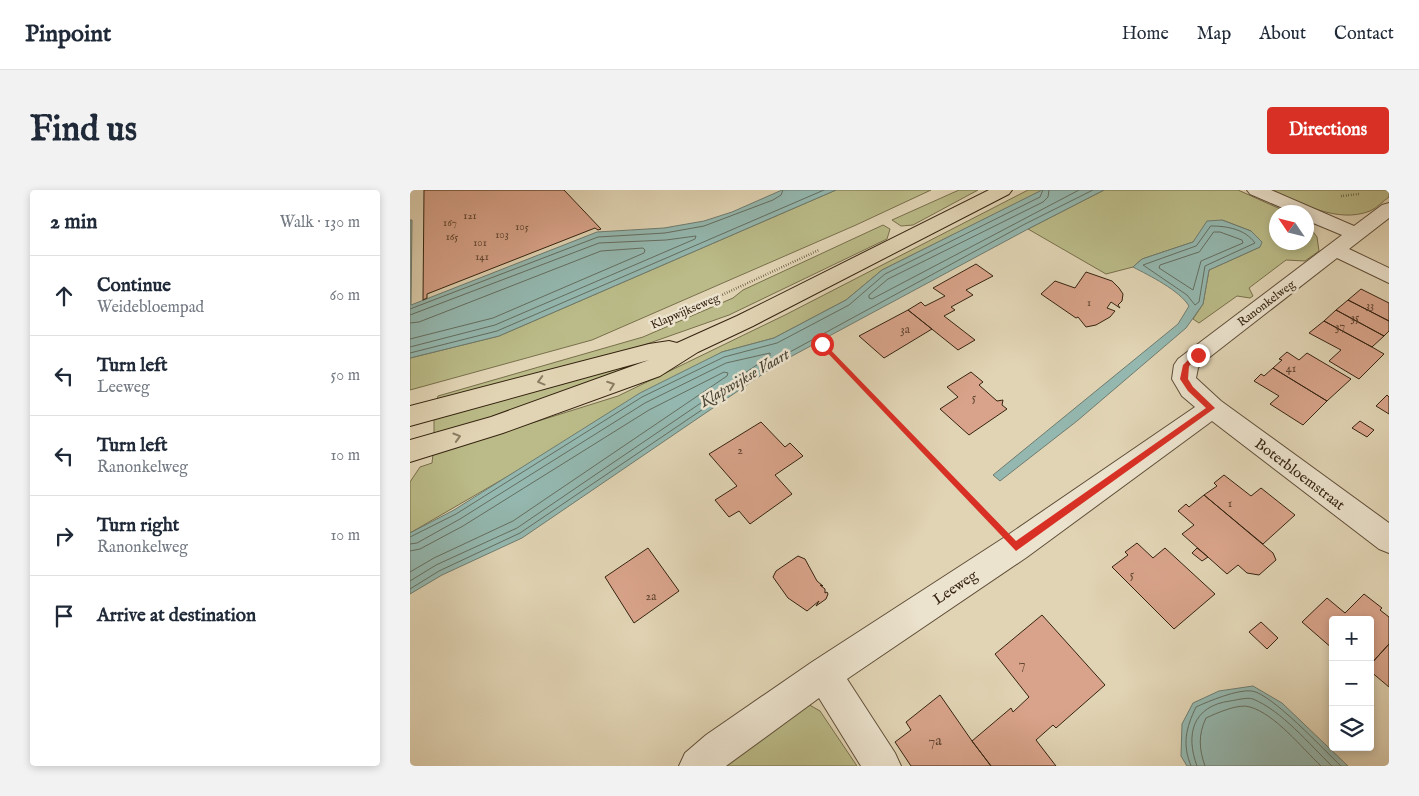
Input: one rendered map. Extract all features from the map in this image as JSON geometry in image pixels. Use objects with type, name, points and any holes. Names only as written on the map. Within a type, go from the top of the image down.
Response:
[{"type":"main road","name":"Klapwijkseweg","points":[[410,451],[494,426],[652,370],[690,346],[745,322],[1003,190]]},
{"type":"main road","name":"Klapwijkseweg","points":[[410,416],[649,352],[690,346]]},
{"type":"street","points":[[1256,190],[1289,205]]},
{"type":"street","name":"Ranonkelweg","points":[[1212,408],[1191,389],[1184,379],[1186,365],[1389,209]]},
{"type":"street","points":[[1314,216],[1356,234]]},
{"type":"street","points":[[1336,250],[1389,276]]},
{"type":"street","name":"Boterbloemstraat","points":[[1212,408],[1389,540]]},
{"type":"street","name":"Leeweg","points":[[698,766],[719,748],[824,674],[1016,547],[1212,408]]},
{"type":"street","points":[[824,674],[882,766]]},
{"type":"path","name":"Klapwijkseweg","points":[[663,322],[822,248]]},
{"type":"path","points":[[822,344],[1016,547]]},
{"type":"green space","points":[[836,190],[931,190],[856,225],[592,340],[410,390],[410,358],[499,336]]},
{"type":"green space","points":[[959,190],[978,190],[913,225],[901,226],[892,220]]},
{"type":"green space","points":[[1028,190],[1043,190],[882,270],[846,300],[774,338],[722,352],[410,533],[410,482],[420,467],[432,463],[433,454],[618,396],[785,315]]},
{"type":"green space","points":[[1104,190],[1238,190],[1271,205],[1269,205],[1269,250],[1314,250],[1314,233],[1317,237],[1319,251],[1305,261],[1286,260],[1249,288],[1253,296],[1250,298],[1237,296],[1199,323],[1193,319],[1203,304],[1209,270],[1260,247],[1251,231],[1222,220],[1193,242],[1142,259],[1133,267],[1106,274],[1028,229]]},
{"type":"green space","points":[[1272,190],[1389,190],[1389,197],[1375,208],[1358,214],[1332,213],[1314,208],[1314,205],[1305,205]]},
{"type":"green space","points":[[883,225],[890,229],[887,239],[729,315],[627,351],[436,402],[438,396],[643,337],[733,298],[743,290]]},
{"type":"green space","points":[[648,358],[653,362],[573,393],[434,435],[434,419]]},
{"type":"green space","points":[[806,703],[820,711],[857,766],[721,766]]},
{"type":"water","points":[[782,190],[836,190],[499,336],[410,358],[410,220],[412,220],[411,305],[597,232],[664,228],[704,221],[732,212]]},
{"type":"water","name":"Klapwijkse Vaart","points":[[1042,190],[1104,190],[779,363],[522,538],[442,575],[410,594],[410,533],[454,510],[640,393],[722,352],[774,338],[846,300],[882,270]]},
{"type":"water","points":[[1222,220],[1251,231],[1262,242],[1260,247],[1209,270],[1203,304],[1186,328],[1077,421],[1000,481],[993,475],[1178,324],[1189,306],[1178,294],[1164,284],[1133,267],[1142,259],[1193,242],[1207,221]]},
{"type":"water","points":[[1253,686],[1282,703],[1329,748],[1329,751],[1332,751],[1348,766],[1187,766],[1181,756],[1182,724],[1193,703],[1219,691]]},
{"type":"building","points":[[424,190],[564,190],[601,229],[595,228],[427,294],[427,298],[423,300]]},
{"type":"building","points":[[976,264],[993,276],[966,290],[973,295],[951,307],[955,310],[944,316],[975,340],[958,350],[908,310],[921,302],[925,306],[945,296],[933,288]]},
{"type":"building","points":[[1086,272],[1112,281],[1123,294],[1122,301],[1118,305],[1120,308],[1111,302],[1107,308],[1115,311],[1110,317],[1096,325],[1086,327],[1078,317],[1076,318],[1041,294],[1055,281],[1075,288]]},
{"type":"building","points":[[1361,289],[1389,303],[1389,321],[1348,300]]},
{"type":"building","points":[[1348,300],[1389,321],[1389,331],[1384,336],[1336,310]]},
{"type":"building","points":[[908,310],[932,329],[884,358],[859,336]]},
{"type":"building","points":[[1336,310],[1384,336],[1372,347],[1324,321]]},
{"type":"building","points":[[1324,321],[1384,354],[1359,379],[1329,361],[1341,350],[1309,333]]},
{"type":"building","points":[[1287,352],[1299,360],[1307,353],[1351,379],[1327,401],[1273,368],[1282,360],[1279,359]]},
{"type":"building","points":[[1273,368],[1327,401],[1303,425],[1270,404],[1279,396],[1254,381],[1261,374],[1264,376]]},
{"type":"building","points":[[971,372],[983,382],[979,385],[997,401],[1003,400],[1002,405],[1007,409],[969,435],[940,409],[958,397],[947,387]]},
{"type":"building","points":[[1387,395],[1389,397],[1389,414],[1376,406]]},
{"type":"building","points":[[1360,421],[1374,430],[1367,437],[1352,428]]},
{"type":"building","points":[[761,422],[785,447],[790,443],[803,456],[775,475],[792,494],[750,524],[739,511],[729,517],[715,500],[737,486],[709,454]]},
{"type":"building","points":[[1224,475],[1251,496],[1261,488],[1295,515],[1263,544],[1204,495],[1217,486],[1214,483]]},
{"type":"building","points":[[1204,495],[1273,553],[1276,560],[1259,575],[1247,573],[1238,565],[1227,574],[1182,534],[1194,525],[1178,511],[1186,504],[1189,507]]},
{"type":"building","points":[[1137,543],[1153,558],[1165,548],[1215,594],[1174,629],[1112,567],[1128,555],[1125,552]]},
{"type":"building","points":[[648,548],[679,591],[634,623],[605,577]]},
{"type":"building","points":[[1197,548],[1208,557],[1202,561],[1192,553]]},
{"type":"building","points":[[798,556],[805,559],[817,581],[825,589],[825,593],[827,592],[828,594],[826,599],[816,606],[819,601],[807,611],[788,598],[773,577],[776,571]]},
{"type":"building","points":[[1364,594],[1382,608],[1380,610],[1389,617],[1389,644],[1374,661],[1374,616],[1329,616],[1329,646],[1302,622],[1327,598],[1345,613]]},
{"type":"building","points":[[1042,615],[1105,685],[1056,728],[1053,725],[1036,740],[1056,766],[991,766],[972,741],[1011,708],[1013,712],[1029,697],[995,654]]},
{"type":"building","points":[[1261,622],[1278,638],[1267,649],[1249,632]]},
{"type":"building","points":[[1389,644],[1389,687],[1374,674],[1374,661]]},
{"type":"building","points":[[940,695],[991,766],[911,766],[895,742],[911,730],[906,722]]},
{"type":"route","points":[[822,344],[1016,547],[1212,408],[1191,389],[1184,379],[1186,365],[1198,355]]}]
